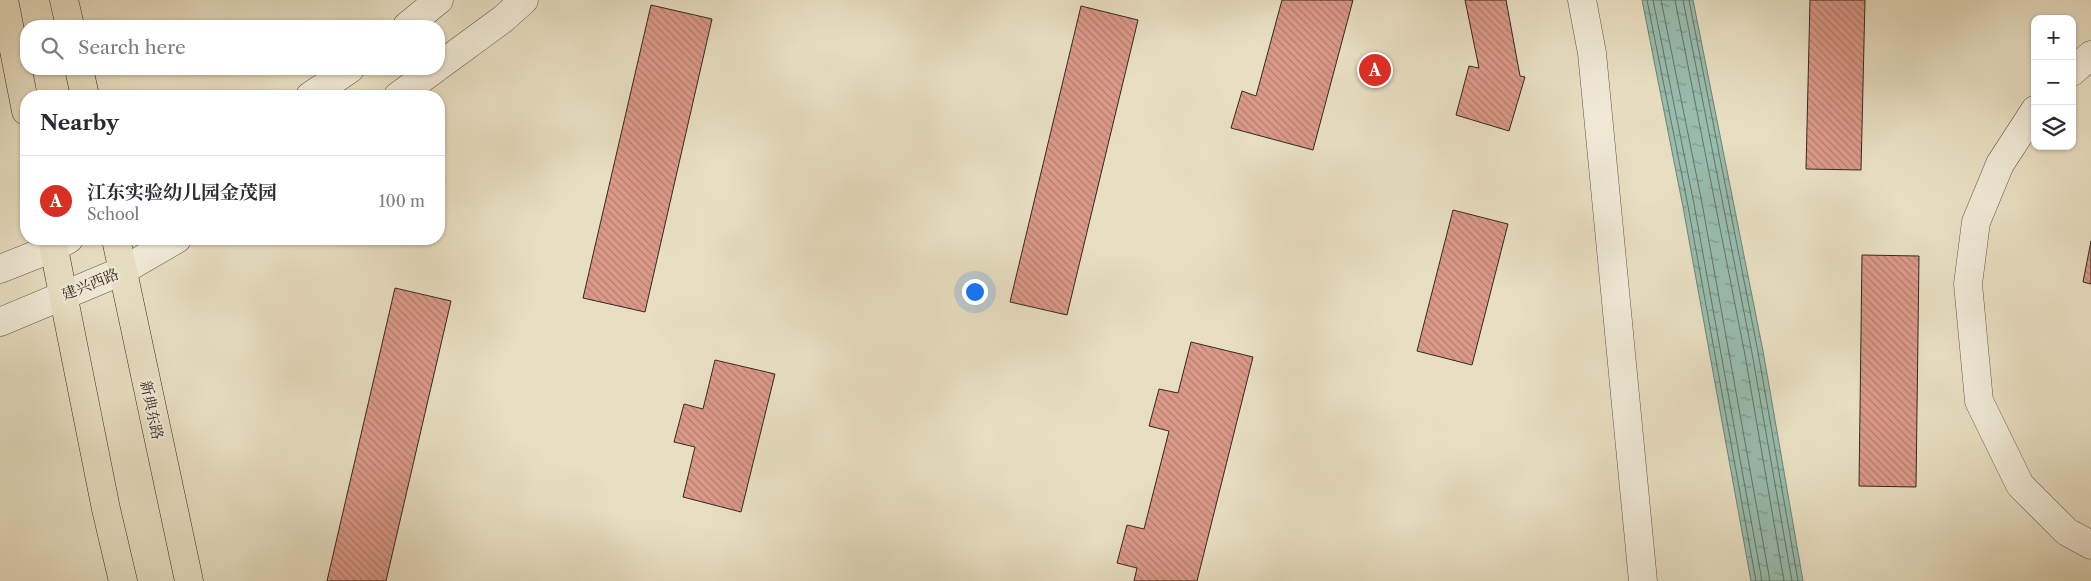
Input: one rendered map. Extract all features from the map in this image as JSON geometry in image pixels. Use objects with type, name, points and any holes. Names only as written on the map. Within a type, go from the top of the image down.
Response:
[{"type":"main road","points":[[4,0],[22,90]]},
{"type":"main road","points":[[64,0],[69,20]]},
{"type":"main road","points":[[80,75],[84,90]]},
{"type":"main road","points":[[58,245],[63,295],[106,509],[123,581]]},
{"type":"main road","name":"新典东路","points":[[117,245],[188,581]]},
{"type":"street","points":[[415,20],[439,0]]},
{"type":"street","points":[[445,62],[503,19],[524,0]]},
{"type":"street","points":[[1582,0],[1592,53],[1643,581]]},
{"type":"street","points":[[2076,68],[2091,54]]},
{"type":"street","points":[[319,90],[341,75]]},
{"type":"street","points":[[406,90],[427,75]]},
{"type":"street","points":[[2031,116],[2000,164],[1976,222],[1968,284],[1979,402],[2020,485],[2067,532],[2091,545]]},
{"type":"street","points":[[0,269],[52,245]]},
{"type":"street","name":"建兴西路","points":[[0,322],[122,271],[167,245]]},
{"type":"water","points":[[1642,0],[1693,0],[1763,351],[1803,581],[1751,581],[1683,207]]},
{"type":"building","points":[[1282,0],[1353,0],[1313,150],[1231,128],[1242,91],[1256,96]]},
{"type":"building","points":[[1465,0],[1506,0],[1520,76],[1525,77],[1509,131],[1456,115],[1469,66],[1479,68]]},
{"type":"building","points":[[1810,0],[1865,0],[1861,170],[1806,169]]},
{"type":"building","points":[[651,5],[712,19],[645,312],[583,298]]},
{"type":"building","points":[[1081,6],[1138,20],[1067,315],[1010,302]]},
{"type":"building","points":[[1453,210],[1508,224],[1472,365],[1417,351]]},
{"type":"building","points":[[2091,241],[2091,284],[2083,282]]},
{"type":"building","points":[[1862,255],[1919,256],[1916,487],[1859,486]]},
{"type":"building","points":[[395,288],[451,301],[386,581],[327,581]]},
{"type":"building","points":[[1191,342],[1253,357],[1197,581],[1134,581],[1137,568],[1117,563],[1127,525],[1144,529],[1169,431],[1149,426],[1159,389],[1178,393]]},
{"type":"building","points":[[715,360],[775,374],[741,512],[683,497],[695,447],[674,442],[684,404],[703,409]]},
{"type":"place","name":"江东实验幼儿园金茂园","points":[[1375,70]]}]
